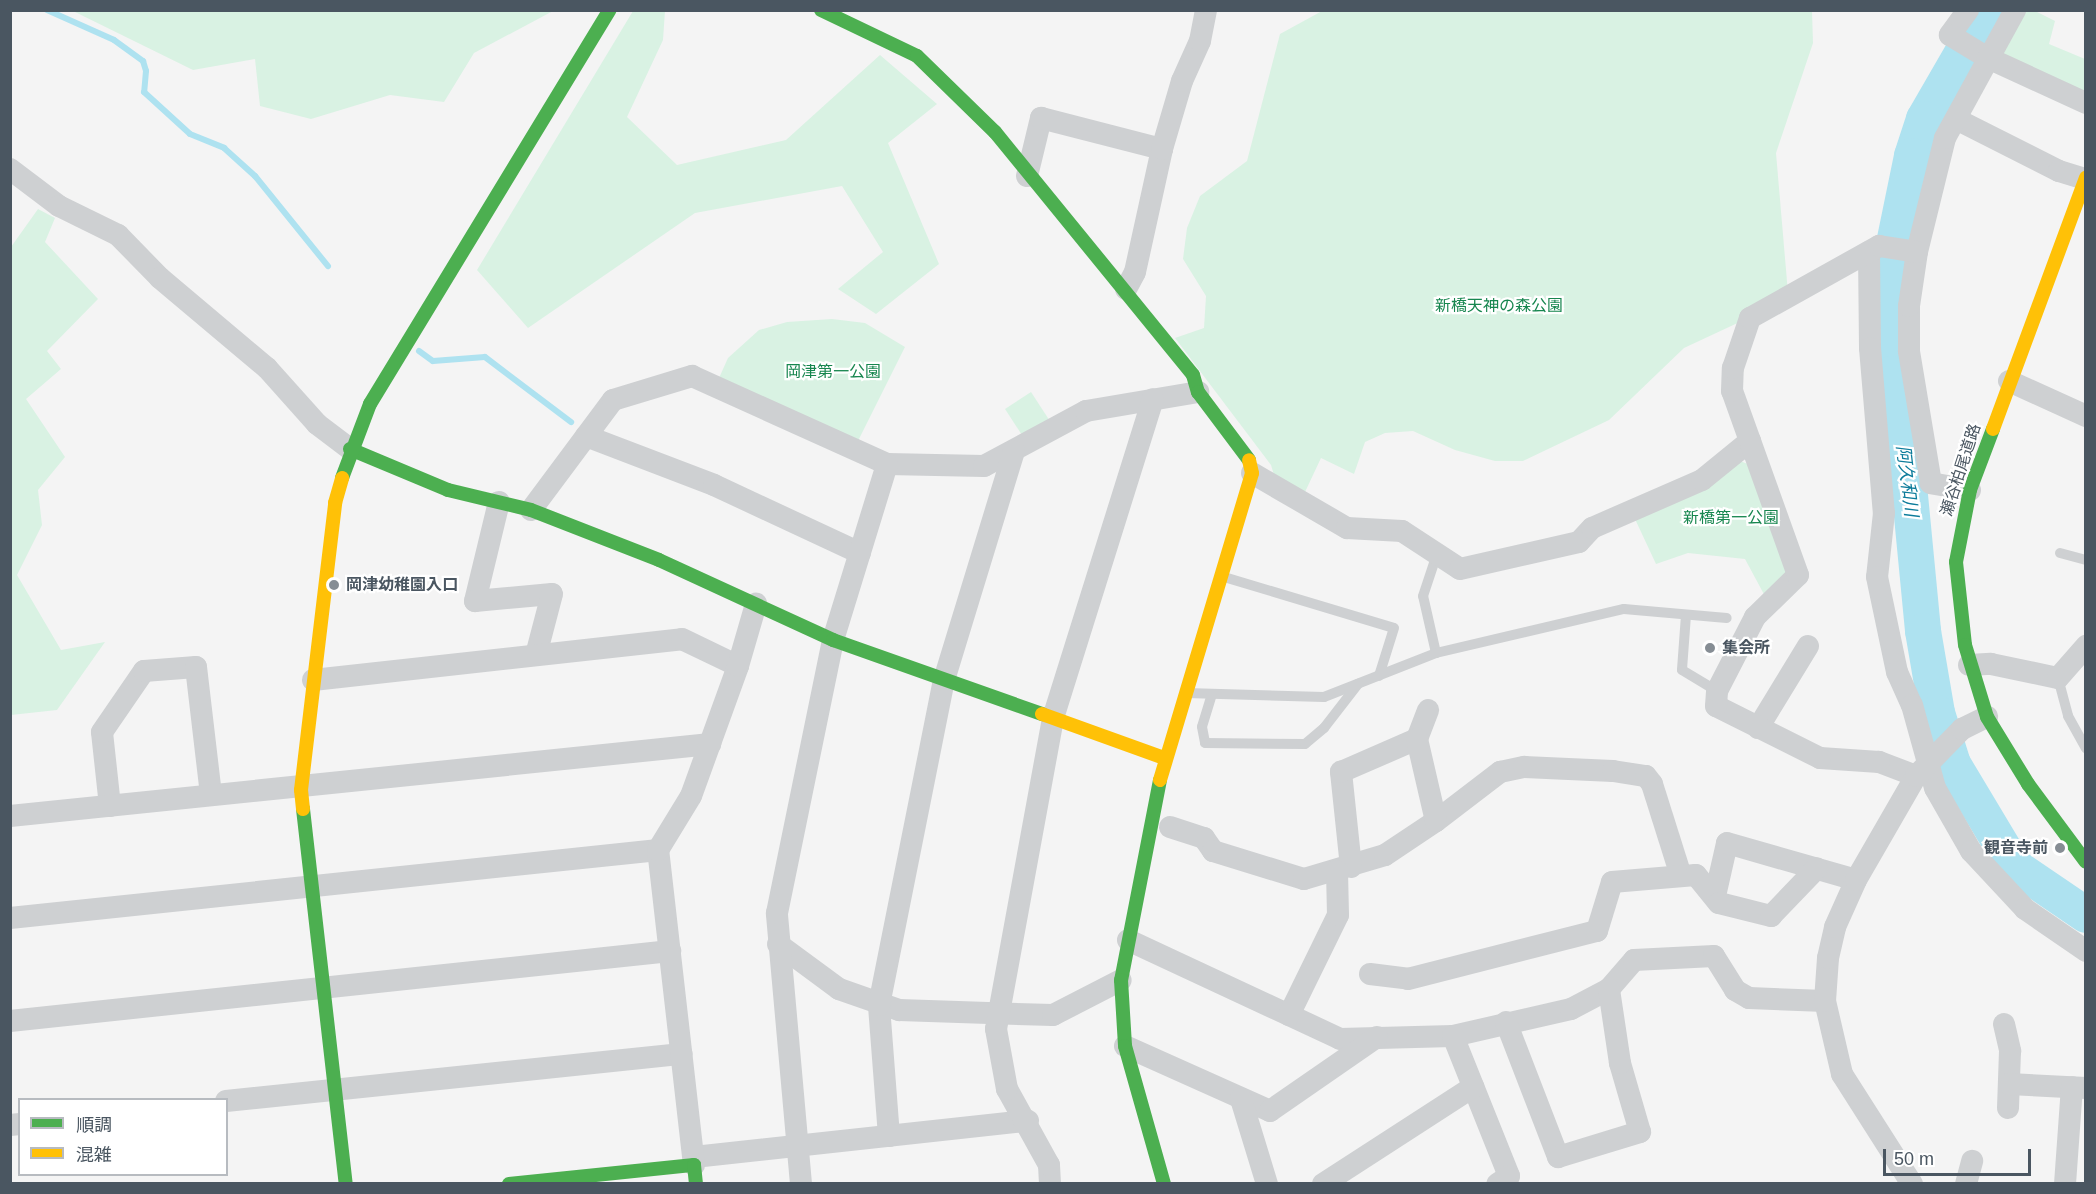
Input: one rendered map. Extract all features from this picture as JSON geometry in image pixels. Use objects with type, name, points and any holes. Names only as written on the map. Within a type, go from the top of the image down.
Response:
[{"type":"street","points":[[346,1184],[310,885],[302,784],[312,680],[335,503],[350,449],[370,404],[610,10]]},
{"type":"street","points":[[821,10],[884,37],[917,56],[995,132],[1027,176],[1126,289],[1194,375],[1198,392],[1249,458],[1252,473],[1164,758],[1161,824],[1128,940],[1120,980],[1125,1046],[1164,1184]]},
{"type":"street","points":[[1126,289],[1135,272],[1162,149],[1182,81],[1200,41],[1206,10]]},
{"type":"street","points":[[1968,10],[1950,35],[1984,56],[2085,103]]},
{"type":"street","points":[[1970,490],[1931,483],[1910,351],[1909,306],[1913,252],[1945,138],[1984,56],[2015,10]]},
{"type":"street","points":[[1027,176],[1041,118],[1162,149]]},
{"type":"street","points":[[1956,118],[2059,171],[2085,179]]},
{"type":"street","points":[[10,169],[59,206],[118,235],[160,278],[267,368],[316,424],[350,449],[448,490],[531,510],[659,560],[833,640],[1164,758]]},
{"type":"street","name":"瀬谷柏尾道路","points":[[2085,179],[1970,490],[1956,562],[1957,594],[1969,665],[1987,717],[2028,784],[2085,862]]},
{"type":"street","points":[[1913,252],[1874,249],[1750,318],[1733,368],[1732,391],[1798,575],[1755,617],[1717,691],[1716,706],[1820,758],[1926,764]]},
{"type":"street","points":[[1874,249],[1870,348],[1884,513],[1877,577],[1897,672],[1912,705],[1926,764],[1939,796],[1971,851],[2025,909],[2085,951]]},
{"type":"street","points":[[531,510],[613,400],[692,376],[887,464],[984,466],[1086,411],[1198,392]]},
{"type":"street","points":[[2009,381],[2085,416]]},
{"type":"street","points":[[1050,1184],[1049,1165],[1028,1122],[1007,1089],[996,1029],[998,1013],[1053,718],[1154,399]]},
{"type":"street","points":[[586,436],[714,485],[860,553]]},
{"type":"street","points":[[1252,473],[1347,528],[1402,531],[1460,569],[1578,542],[1592,528],[1702,480],[1750,441]]},
{"type":"street","points":[[889,1136],[879,1005],[944,680],[1014,451]]},
{"type":"street","points":[[801,1184],[777,913],[833,640],[887,464]]},
{"type":"street","points":[[499,502],[475,601],[552,594],[536,655]]},
{"type":"street","points":[[695,1168],[658,850],[692,796],[738,666],[756,604]]},
{"type":"street","points":[[312,680],[682,639],[738,666]]},
{"type":"street","points":[[1758,728],[1808,646]]},
{"type":"street","points":[[1969,665],[1991,664],[2058,678],[2085,646]]},
{"type":"street","points":[[110,806],[102,732],[144,671],[196,667],[211,794]]},
{"type":"street","points":[[1428,710],[1417,739],[1436,821]]},
{"type":"street","points":[[1912,1184],[1842,1074],[1825,1001],[1828,958],[1835,927],[1856,880],[1926,764],[1962,729],[1987,717]]},
{"type":"street","points":[[1289,1015],[1338,915],[1344,869],[1341,772],[1417,739]]},
{"type":"street","points":[[10,816],[302,784],[710,744]]},
{"type":"street","points":[[1161,824],[1204,838],[1213,850],[1304,879],[1385,855],[1436,821],[1500,772],[1524,766],[1646,776],[1652,784],[1681,876]]},
{"type":"street","points":[[1715,896],[1727,843],[1856,880]]},
{"type":"street","points":[[10,918],[658,850]]},
{"type":"street","points":[[1370,974],[1408,979],[1598,931],[1612,882],[1696,875],[1719,903],[1771,916],[1817,868]]},
{"type":"street","points":[[1128,940],[1340,1039],[1452,1036],[1571,1009],[1609,989],[1634,960],[1714,956],[1735,990],[1749,998],[1825,1001]]},
{"type":"street","points":[[778,944],[839,989],[879,1005],[899,1010],[1053,1015],[1120,980]]},
{"type":"street","points":[[10,1021],[322,986],[670,951]]},
{"type":"street","points":[[1506,1022],[1558,1157],[1640,1132],[1620,1064],[1609,989]]},
{"type":"street","points":[[2004,1024],[2010,1051],[2008,1108]]},
{"type":"street","points":[[1452,1036],[1509,1176],[1497,1184]]},
{"type":"street","points":[[1125,1046],[1270,1111],[1378,1037]]},
{"type":"street","points":[[228,1101],[682,1054]]},
{"type":"street","points":[[2009,1084],[2079,1088],[2065,1184]]},
{"type":"street","points":[[1323,1184],[1473,1087]]},
{"type":"street","points":[[1241,1099],[1267,1184]]},
{"type":"street","points":[[509,1184],[695,1168],[797,1146],[1028,1122]]},
{"type":"street","points":[[1966,1184],[1972,1161]]},
{"type":"lane","points":[[2060,553],[2085,560]]},
{"type":"lane","points":[[1436,653],[1423,597],[1437,554]]},
{"type":"lane","points":[[1220,576],[1394,628],[1379,676]]},
{"type":"lane","points":[[1184,693],[1324,697],[1436,653],[1623,609],[1727,618]]},
{"type":"lane","points":[[1686,615],[1682,670],[1717,691]]},
{"type":"lane","points":[[2058,678],[2068,716],[2085,748]]},
{"type":"lane","points":[[1212,694],[1202,727],[1205,743],[1305,744],[1324,728],[1358,683]]},
{"type":"green space","points":[[73,11],[553,11],[474,53],[444,102],[390,95],[311,119],[260,106],[255,59],[193,70]]},
{"type":"green space","points":[[633,11],[665,11],[663,40],[627,117],[677,165],[786,140],[880,55],[937,104],[888,143],[939,264],[876,314],[838,289],[883,252],[842,186],[695,213],[528,328],[477,270]]},
{"type":"green space","name":"新橋天神の森公園","points":[[1322,11],[1812,11],[1813,43],[1776,153],[1788,293],[1744,320],[1684,348],[1609,420],[1523,461],[1495,461],[1455,450],[1413,431],[1385,433],[1365,442],[1354,474],[1321,458],[1305,492],[1274,475],[1271,465],[1175,338],[1204,328],[1206,296],[1183,259],[1187,228],[1200,196],[1247,161],[1280,34]]},
{"type":"green space","points":[[2022,11],[2035,11],[2055,21],[2049,44],[2085,59],[2085,96],[2001,54]]},
{"type":"green space","points":[[38,209],[55,218],[45,242],[98,299],[47,351],[61,369],[26,399],[65,457],[38,490],[42,525],[17,575],[61,650],[105,642],[57,710],[11,715],[11,247]]},
{"type":"green space","name":"岡津第一公園","points":[[832,319],[865,323],[905,347],[858,441],[719,378],[728,358],[759,330],[787,322]]},
{"type":"green space","points":[[1031,392],[1050,421],[1024,438],[1005,409]]},
{"type":"green space","name":"新橋第一公園","points":[[1740,461],[1753,466],[1792,573],[1766,598],[1745,559],[1688,553],[1656,564],[1635,519]]},
{"type":"waterway","points":[[47,10],[114,40],[143,61],[146,71],[144,92],[190,134],[224,148],[255,176],[328,266]]},
{"type":"waterway","name":"阿久和川","points":[[1987,10],[1924,119],[1912,156],[1890,263],[1892,374],[1909,485],[1923,631],[1937,713],[1953,764],[2014,866],[2086,915]]},
{"type":"waterway","points":[[419,351],[433,361],[485,357],[571,422]]},
{"type":"traffic: fast","points":[[342,478],[370,404],[610,10]]},
{"type":"traffic: fast","points":[[821,10],[917,56],[995,132],[1193,375],[1198,392],[1249,460]]},
{"type":"traffic: fast","points":[[1993,429],[1970,490],[1956,562],[1965,645],[1987,717],[2028,784],[2086,862]]},
{"type":"traffic: fast","points":[[350,449],[448,490],[531,510],[659,560],[833,640],[1042,714]]},
{"type":"traffic: fast","points":[[1160,780],[1121,980],[1125,1046],[1164,1184]]},
{"type":"traffic: fast","points":[[303,809],[346,1184]]},
{"type":"traffic: fast","points":[[509,1184],[694,1165],[696,1184]]},
{"type":"traffic: slow","points":[[1993,429],[2086,178]]},
{"type":"traffic: slow","points":[[1160,780],[1252,473],[1249,460]]},
{"type":"traffic: slow","points":[[303,809],[301,790],[335,503],[342,478]]},
{"type":"traffic: slow","points":[[1042,714],[1164,758]]},
{"type":"place","name":"岡津幼稚園入口","points":[[334,585]]},
{"type":"place","name":"集会所","points":[[1710,648]]},
{"type":"place","name":"観音寺前","points":[[2060,848]]}]
